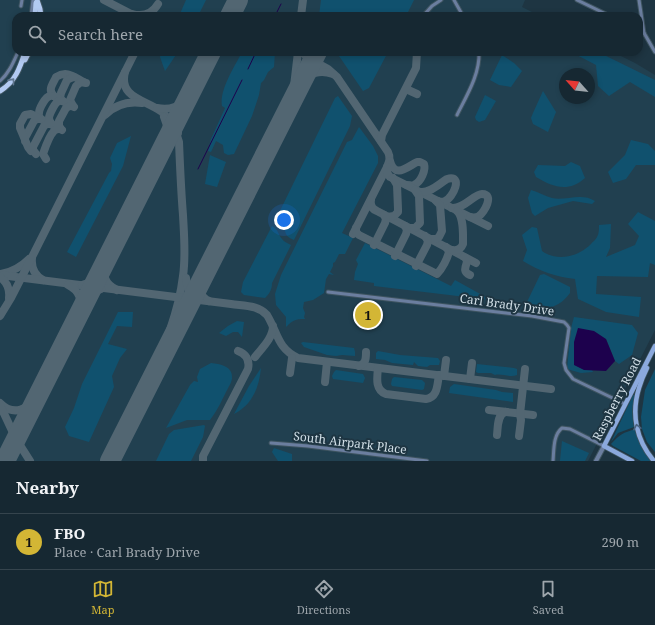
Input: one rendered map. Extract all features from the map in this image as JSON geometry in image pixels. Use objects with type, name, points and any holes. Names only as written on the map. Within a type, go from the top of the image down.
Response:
[{"type":"main road","points":[[35,0],[36,12]]},
{"type":"main road","points":[[0,91],[16,76],[24,56]]},
{"type":"main road","points":[[25,60],[27,56]]},
{"type":"main road","points":[[654,461],[640,440],[636,427],[635,414],[636,397],[639,386],[655,346]]},
{"type":"main road","name":"Raspberry Road","points":[[604,446],[655,346]]},
{"type":"main road","points":[[604,446],[632,461]]},
{"type":"street","points":[[21,6],[22,0]]},
{"type":"street","points":[[427,12],[441,0]]},
{"type":"street","points":[[454,0],[461,12]]},
{"type":"street","points":[[578,0],[602,12]]},
{"type":"street","points":[[639,0],[641,12]]},
{"type":"street","points":[[643,26],[644,33],[655,52]]},
{"type":"street","points":[[0,80],[10,68],[16,56]]},
{"type":"street","points":[[457,114],[476,75],[479,56]]},
{"type":"street","name":"Carl Brady Drive","points":[[328,292],[532,316],[564,322],[569,328],[564,362],[566,370],[573,379],[625,404]]},
{"type":"street","points":[[552,461],[556,435],[562,428],[570,429],[604,446]]},
{"type":"street","name":"South Airpark Place","points":[[271,443],[308,446],[427,461]]},
{"type":"street","name":"Raspberry Road","points":[[596,461],[604,446]]},
{"type":"shaded area","points":[[0,0],[525,0],[522,7],[532,12],[12,12],[12,56],[621,56],[655,75],[655,330],[588,461],[0,461]]},
{"type":"shaded area","points":[[186,0],[206,0],[200,12],[181,12]]},
{"type":"shaded area","points":[[321,0],[414,0],[408,12],[320,12]]},
{"type":"shaded area","points":[[160,56],[175,56],[165,71]]},
{"type":"shaded area","points":[[240,56],[275,56],[274,67],[268,72],[261,83],[259,95],[252,116],[234,154],[228,155],[224,153],[223,145],[216,141],[211,152],[208,151],[211,139],[225,108],[222,106],[222,100],[228,78]]},
{"type":"shaded area","points":[[339,56],[386,56],[369,88],[363,91]]},
{"type":"shaded area","points":[[502,56],[514,63],[522,71],[511,87],[499,85],[490,80]]},
{"type":"shaded area","points":[[579,56],[606,56],[655,80],[655,97],[630,82],[609,96],[598,86],[596,65]]},
{"type":"shaded area","points":[[543,91],[556,112],[548,132],[533,124],[531,118]]},
{"type":"shaded area","points":[[485,95],[496,101],[485,120],[479,122],[475,117]]},
{"type":"shaded area","points":[[338,96],[352,116],[350,126],[294,240],[286,235],[283,226],[276,219],[335,98]]},
{"type":"shaded area","points":[[359,127],[373,146],[378,156],[378,163],[342,233],[353,238],[345,254],[339,254],[333,263],[330,272],[334,275],[329,274],[326,279],[324,293],[313,300],[304,302],[303,308],[305,319],[294,320],[286,327],[286,317],[276,305],[275,294],[281,275],[347,142],[352,140]]},
{"type":"shaded area","points":[[131,136],[123,166],[76,257],[67,252],[111,171],[112,164],[110,158],[117,143]]},
{"type":"shaded area","points":[[631,140],[648,144],[655,151],[655,165],[636,165],[626,179],[613,183],[608,172],[625,155]]},
{"type":"shaded area","points":[[210,155],[226,162],[217,187],[205,184]]},
{"type":"shaded area","points":[[571,162],[580,166],[585,178],[573,186],[554,186],[536,177],[534,172],[538,165],[565,166]]},
{"type":"shaded area","points":[[531,190],[557,199],[585,197],[595,201],[592,204],[573,201],[548,208],[535,216],[532,213],[528,198]]},
{"type":"shaded area","points":[[638,212],[655,221],[655,265],[650,263],[648,277],[597,276],[596,294],[641,297],[639,317],[606,312],[578,299],[575,279],[548,273],[523,261],[527,250],[522,235],[532,227],[537,228],[542,251],[554,256],[561,257],[574,255],[586,248],[599,233],[599,225],[611,224],[610,248],[606,257],[635,245],[639,236],[628,224]]},
{"type":"shaded area","points":[[272,226],[277,230],[280,237],[285,242],[291,245],[267,296],[265,298],[244,295],[241,292],[243,282]]},
{"type":"shaded area","points":[[365,243],[451,286],[455,280],[491,300],[374,286],[374,283],[354,280],[358,264],[356,260]]},
{"type":"shaded area","points":[[544,274],[570,287],[570,293],[565,299],[551,307],[534,305],[527,302],[540,275]]},
{"type":"shaded area","points":[[118,312],[133,312],[132,327],[117,326],[108,344],[127,349],[120,358],[112,376],[114,387],[89,442],[69,436],[65,427],[74,408],[82,384]]},
{"type":"shaded area","points":[[574,317],[632,325],[638,333],[632,355],[619,364],[615,361],[606,339],[584,370],[592,370],[593,372],[581,373],[567,369],[571,328]]},
{"type":"shaded area","points":[[237,321],[244,322],[242,337],[238,332],[233,332],[226,336],[219,333],[228,326]]},
{"type":"shaded area","points":[[578,328],[594,331],[606,339],[615,361],[606,371],[584,370],[574,365],[574,342]]},
{"type":"shaded area","points":[[301,343],[354,348],[355,356],[327,355],[304,347]]},
{"type":"shaded area","points":[[378,351],[400,355],[438,358],[440,361],[439,365],[430,365],[427,367],[418,366],[414,362],[413,365],[392,363],[385,360],[376,359],[376,353]]},
{"type":"shaded area","points":[[211,363],[228,368],[232,374],[232,378],[219,406],[210,420],[187,420],[166,428],[190,385],[194,381],[198,382],[197,377],[200,369]]},
{"type":"shaded area","points":[[477,364],[514,368],[517,369],[517,375],[511,376],[478,373],[476,372]]},
{"type":"shaded area","points":[[261,368],[254,395],[246,406],[234,414],[249,386]]},
{"type":"shaded area","points":[[655,369],[655,452],[647,442],[642,429],[641,417],[645,390]]},
{"type":"shaded area","points":[[336,370],[363,374],[365,378],[363,383],[333,379],[332,376]]},
{"type":"shaded area","points":[[394,377],[422,380],[425,383],[424,389],[392,386],[392,379]]},
{"type":"shaded area","points":[[454,384],[513,393],[513,402],[449,393],[450,387]]},
{"type":"shaded area","points":[[633,395],[635,395],[633,403],[634,427],[618,433],[611,442]]},
{"type":"shaded area","points":[[204,425],[203,437],[191,461],[156,461],[169,434],[174,430]]},
{"type":"shaded area","points":[[635,429],[641,446],[651,461],[641,461],[611,444],[622,434]]},
{"type":"shaded area","points":[[562,441],[589,453],[585,461],[560,461]]},
{"type":"shaded area","points":[[274,448],[292,454],[292,461],[278,461],[272,452]]},
{"type":"waterway","points":[[277,12],[281,4]]},
{"type":"waterway","points":[[248,69],[254,56]]},
{"type":"waterway","points":[[198,169],[242,80]]},
{"type":"taxiway","points":[[104,0],[127,12]]},
{"type":"taxiway","points":[[302,12],[303,0]]},
{"type":"taxiway","points":[[150,12],[158,4]]},
{"type":"taxiway","points":[[0,316],[33,255],[133,56]]},
{"type":"taxiway","points":[[287,111],[294,86],[298,56]]},
{"type":"taxiway","points":[[306,56],[328,69],[337,77],[389,154],[387,167],[353,234]]},
{"type":"taxiway","points":[[381,141],[382,135],[416,68],[417,56]]},
{"type":"taxiway","points":[[125,72],[124,81],[126,88],[135,97],[156,108],[168,118],[173,126],[179,142],[184,246],[181,292],[173,322],[144,394]]},
{"type":"taxiway","points":[[301,84],[315,73],[323,72],[333,74]]},
{"type":"taxiway","points":[[54,96],[52,94],[51,87],[56,77],[60,75],[67,74],[84,82]]},
{"type":"taxiway","points":[[63,101],[60,98],[61,93],[67,80],[74,77]]},
{"type":"taxiway","points":[[73,106],[70,100],[76,86],[81,82],[86,83]]},
{"type":"taxiway","points":[[406,89],[417,94]]},
{"type":"taxiway","points":[[25,141],[25,138],[34,121],[41,119],[39,111],[46,99],[53,96],[62,101]]},
{"type":"taxiway","points":[[157,108],[167,109],[175,107],[189,96]]},
{"type":"taxiway","points":[[36,154],[33,147],[44,126],[47,124],[52,124],[49,121],[49,116],[57,102],[61,101],[74,107]]},
{"type":"taxiway","points":[[105,115],[122,104],[142,103]]},
{"type":"taxiway","points":[[46,159],[43,154],[49,138],[55,130],[61,129],[59,126],[59,121],[66,108],[73,106]]},
{"type":"taxiway","points":[[31,151],[20,128],[20,124],[25,115],[31,114],[62,130]]},
{"type":"taxiway","points":[[178,133],[179,115]]},
{"type":"taxiway","points":[[164,117],[167,124],[167,132],[164,146]]},
{"type":"taxiway","points":[[390,161],[392,166],[398,171],[417,162],[424,164],[424,172],[421,179],[414,185],[407,185]]},
{"type":"taxiway","points":[[387,167],[387,173],[390,177],[488,226]]},
{"type":"taxiway","points":[[387,217],[394,216],[398,212],[397,185],[393,178]]},
{"type":"taxiway","points":[[421,192],[431,190],[447,179],[452,178],[455,180],[456,183],[451,196],[442,202],[438,201]]},
{"type":"taxiway","points":[[409,228],[415,228],[420,223],[419,196],[415,190]]},
{"type":"taxiway","points":[[452,208],[461,206],[476,196],[482,194],[486,195],[488,197],[487,204],[481,214],[474,218],[470,217]]},
{"type":"taxiway","points":[[371,200],[372,207],[375,210],[476,263]]},
{"type":"taxiway","points":[[431,239],[436,239],[439,237],[442,231],[440,205],[436,201]]},
{"type":"taxiway","points":[[452,250],[459,249],[463,244],[462,222],[457,211]]},
{"type":"taxiway","points":[[374,245],[385,223],[386,219],[384,215]]},
{"type":"taxiway","points":[[395,256],[406,234],[407,230],[405,226]]},
{"type":"taxiway","points":[[356,228],[356,232],[359,235],[437,274],[447,257],[449,251],[446,247]]},
{"type":"taxiway","points":[[416,266],[427,245],[428,241],[425,236]]},
{"type":"taxiway","points":[[464,257],[466,258],[467,262],[465,271],[470,275]]},
{"type":"taxiway","points":[[32,258],[34,271],[37,276],[43,280]]},
{"type":"taxiway","points":[[1,274],[16,269],[29,259]]},
{"type":"taxiway","points":[[105,262],[105,278],[109,285],[117,290]]},
{"type":"taxiway","points":[[82,285],[91,282],[99,274]]},
{"type":"taxiway","points":[[0,275],[246,306],[259,309],[267,315],[282,345],[286,350],[298,358],[551,389]]},
{"type":"taxiway","points":[[0,277],[8,286],[9,298]]},
{"type":"taxiway","points":[[186,278],[189,290],[192,295],[198,299]]},
{"type":"taxiway","points":[[201,280],[201,293],[209,301]]},
{"type":"taxiway","points":[[68,285],[78,293],[81,304],[80,312]]},
{"type":"taxiway","points":[[86,300],[93,292],[101,289]]},
{"type":"taxiway","points":[[187,308],[193,302],[200,300]]},
{"type":"taxiway","points":[[255,357],[269,339],[273,326]]},
{"type":"taxiway","points":[[203,461],[203,456],[248,369],[247,358],[238,351]]},
{"type":"taxiway","points":[[359,366],[366,359],[366,352]]},
{"type":"taxiway","points":[[290,373],[292,358]]},
{"type":"taxiway","points":[[444,376],[446,360]]},
{"type":"taxiway","points":[[325,382],[327,362]]},
{"type":"taxiway","points":[[470,379],[472,363]]},
{"type":"taxiway","points":[[378,368],[378,387],[382,392],[386,394],[426,399],[430,398],[435,393],[439,375]]},
{"type":"taxiway","points":[[519,436],[525,369]]},
{"type":"taxiway","points":[[0,403],[10,410],[20,410],[30,405],[38,396]]},
{"type":"taxiway","points":[[0,405],[16,439],[30,461]]},
{"type":"taxiway","points":[[489,410],[533,415]]},
{"type":"taxiway","points":[[497,435],[499,418],[505,412]]},
{"type":"taxiway","points":[[0,460],[10,451]]},
{"type":"runway","points":[[232,12],[238,0]]},
{"type":"runway","points":[[5,461],[209,56]]},
{"type":"runway","points":[[110,461],[315,56]]},
{"type":"place","name":"FBO","points":[[368,315]]}]
